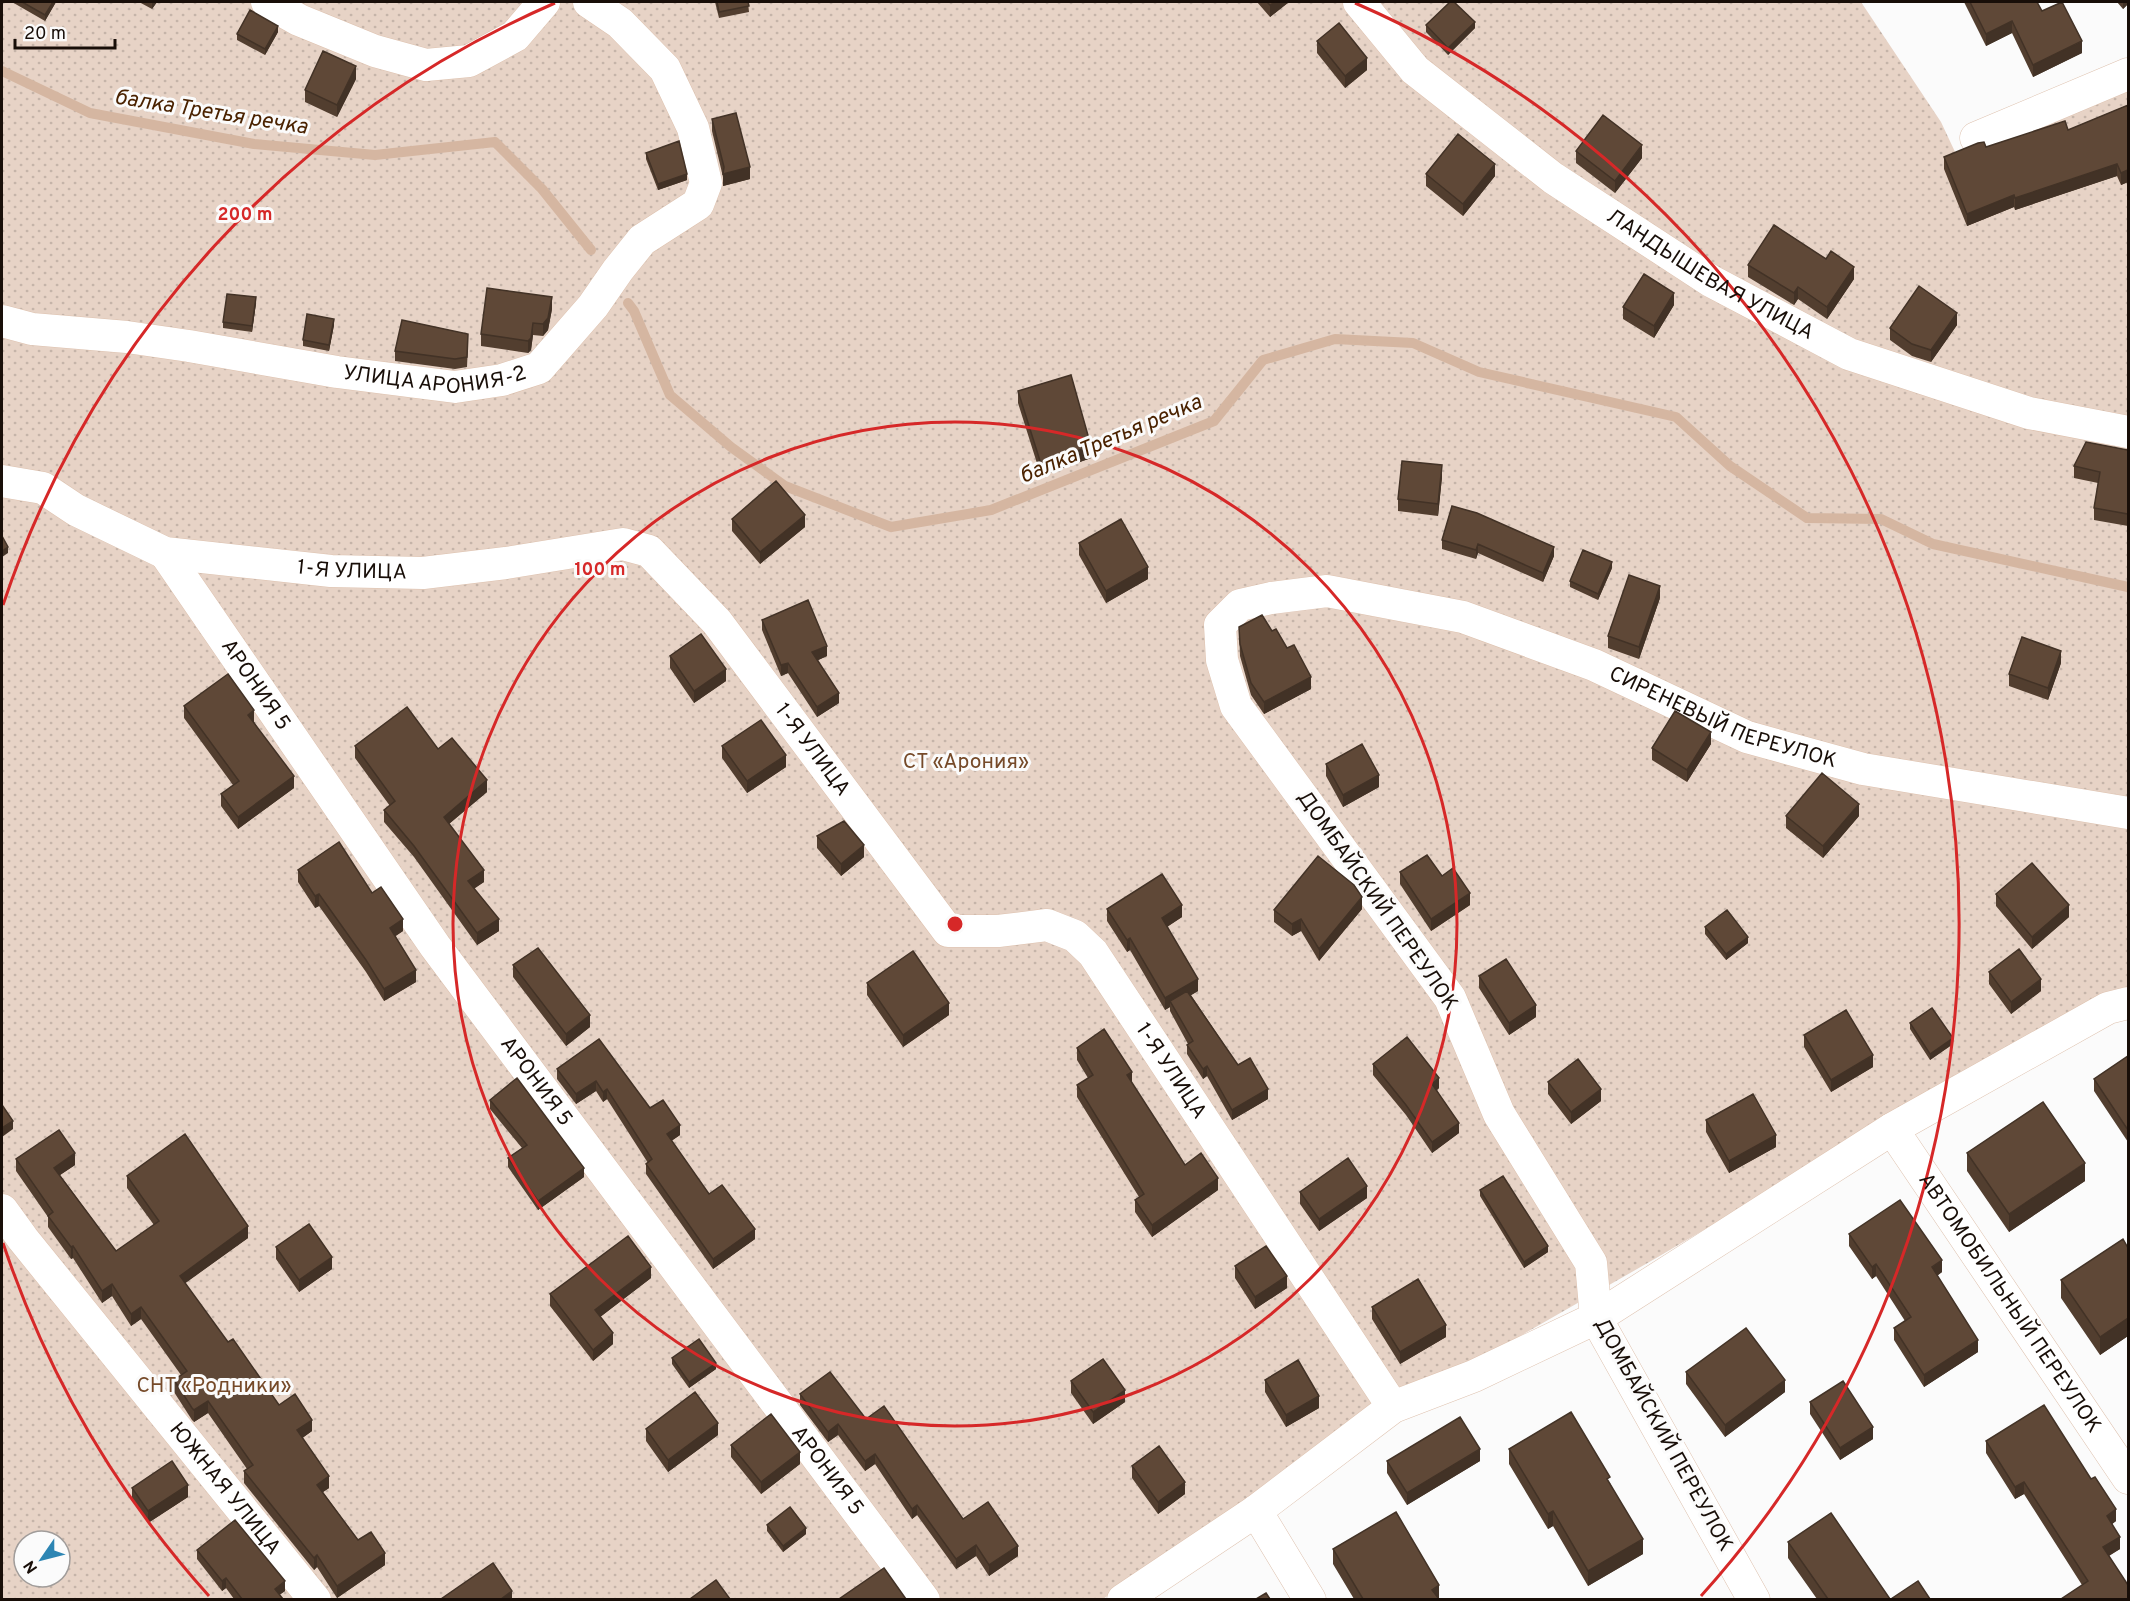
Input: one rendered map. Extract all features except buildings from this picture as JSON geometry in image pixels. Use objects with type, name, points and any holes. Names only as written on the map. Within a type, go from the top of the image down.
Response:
[{"type":"street","points":[[267,2],[299,20],[375,51],[426,65],[469,61],[515,36],[544,2]]},
{"type":"street","name":"УЛИЦА АРОНИЯ-2","points":[[2,321],[32,330],[127,337],[337,372],[455,387],[502,380],[539,368],[593,306],[642,240],[698,204],[705,183],[693,128],[665,69],[620,23],[589,2]]},
{"type":"street","name":"ЛАНДЫШЕВАЯ УЛИЦА","points":[[1359,2],[1415,69],[1553,178],[1711,281],[1850,354],[2029,413],[2128,432]]},
{"type":"street","points":[[1976,138],[2128,74]]},
{"type":"street","name":"1-Я УЛИЦА","points":[[2,481],[44,488],[76,510],[165,553],[331,571],[423,573],[506,563],[573,550],[623,544],[650,551],[717,622],[948,931],[998,931],[1047,925],[1074,936],[1093,953],[1393,1407]]},
{"type":"street","name":"АРОНИЯ 5","points":[[165,553],[435,946],[924,1599]]},
{"type":"street","name":"СИРЕНЕВЫЙ ПЕРЕУЛОК","points":[[1327,591],[1462,617],[1594,665],[1747,737],[1863,769],[2128,813]]},
{"type":"street","name":"ДОМБАЙСКИЙ ПЕРЕУЛОК","points":[[1327,591],[1270,598],[1240,605],[1220,625],[1222,660],[1236,706],[1450,998],[1499,1114],[1591,1263],[1596,1318],[1754,1599]]},
{"type":"street","points":[[1123,1599],[1256,1511],[1393,1407],[1474,1376],[1596,1318],[1892,1129],[2108,1008],[2128,1004]]},
{"type":"street","name":"АВТОМОБИЛЬНЫЙ ПЕРЕУЛОК","points":[[1892,1129],[2128,1478]]},
{"type":"street","name":"ЮЖНАЯ УЛИЦА","points":[[2,1210],[23,1239],[315,1599]]},
{"type":"street","points":[[1256,1511],[1310,1599]]},
{"type":"green space","name":"СТ «Арония»","points":[[2,2],[1861,2],[1941,122],[1956,154],[2128,90],[2128,986],[2008,1050],[1658,1257],[1447,1378],[1255,1496],[1103,1599],[2,1599]]},
{"type":"waterway","name":"балка Третья речка","points":[[2,71],[90,113],[254,144],[375,155],[495,142],[542,189],[591,250]]},
{"type":"waterway","name":"балка Третья речка","points":[[628,303],[634,311],[670,395],[731,447],[785,486],[891,527],[991,510],[1214,421],[1263,360],[1335,339],[1413,343],[1479,372],[1676,417],[1730,466],[1807,518],[1881,519],[1933,544],[2128,587]]},
{"type":"park label","name":"СНТ «Родники»","points":[[214,1386]]}]
